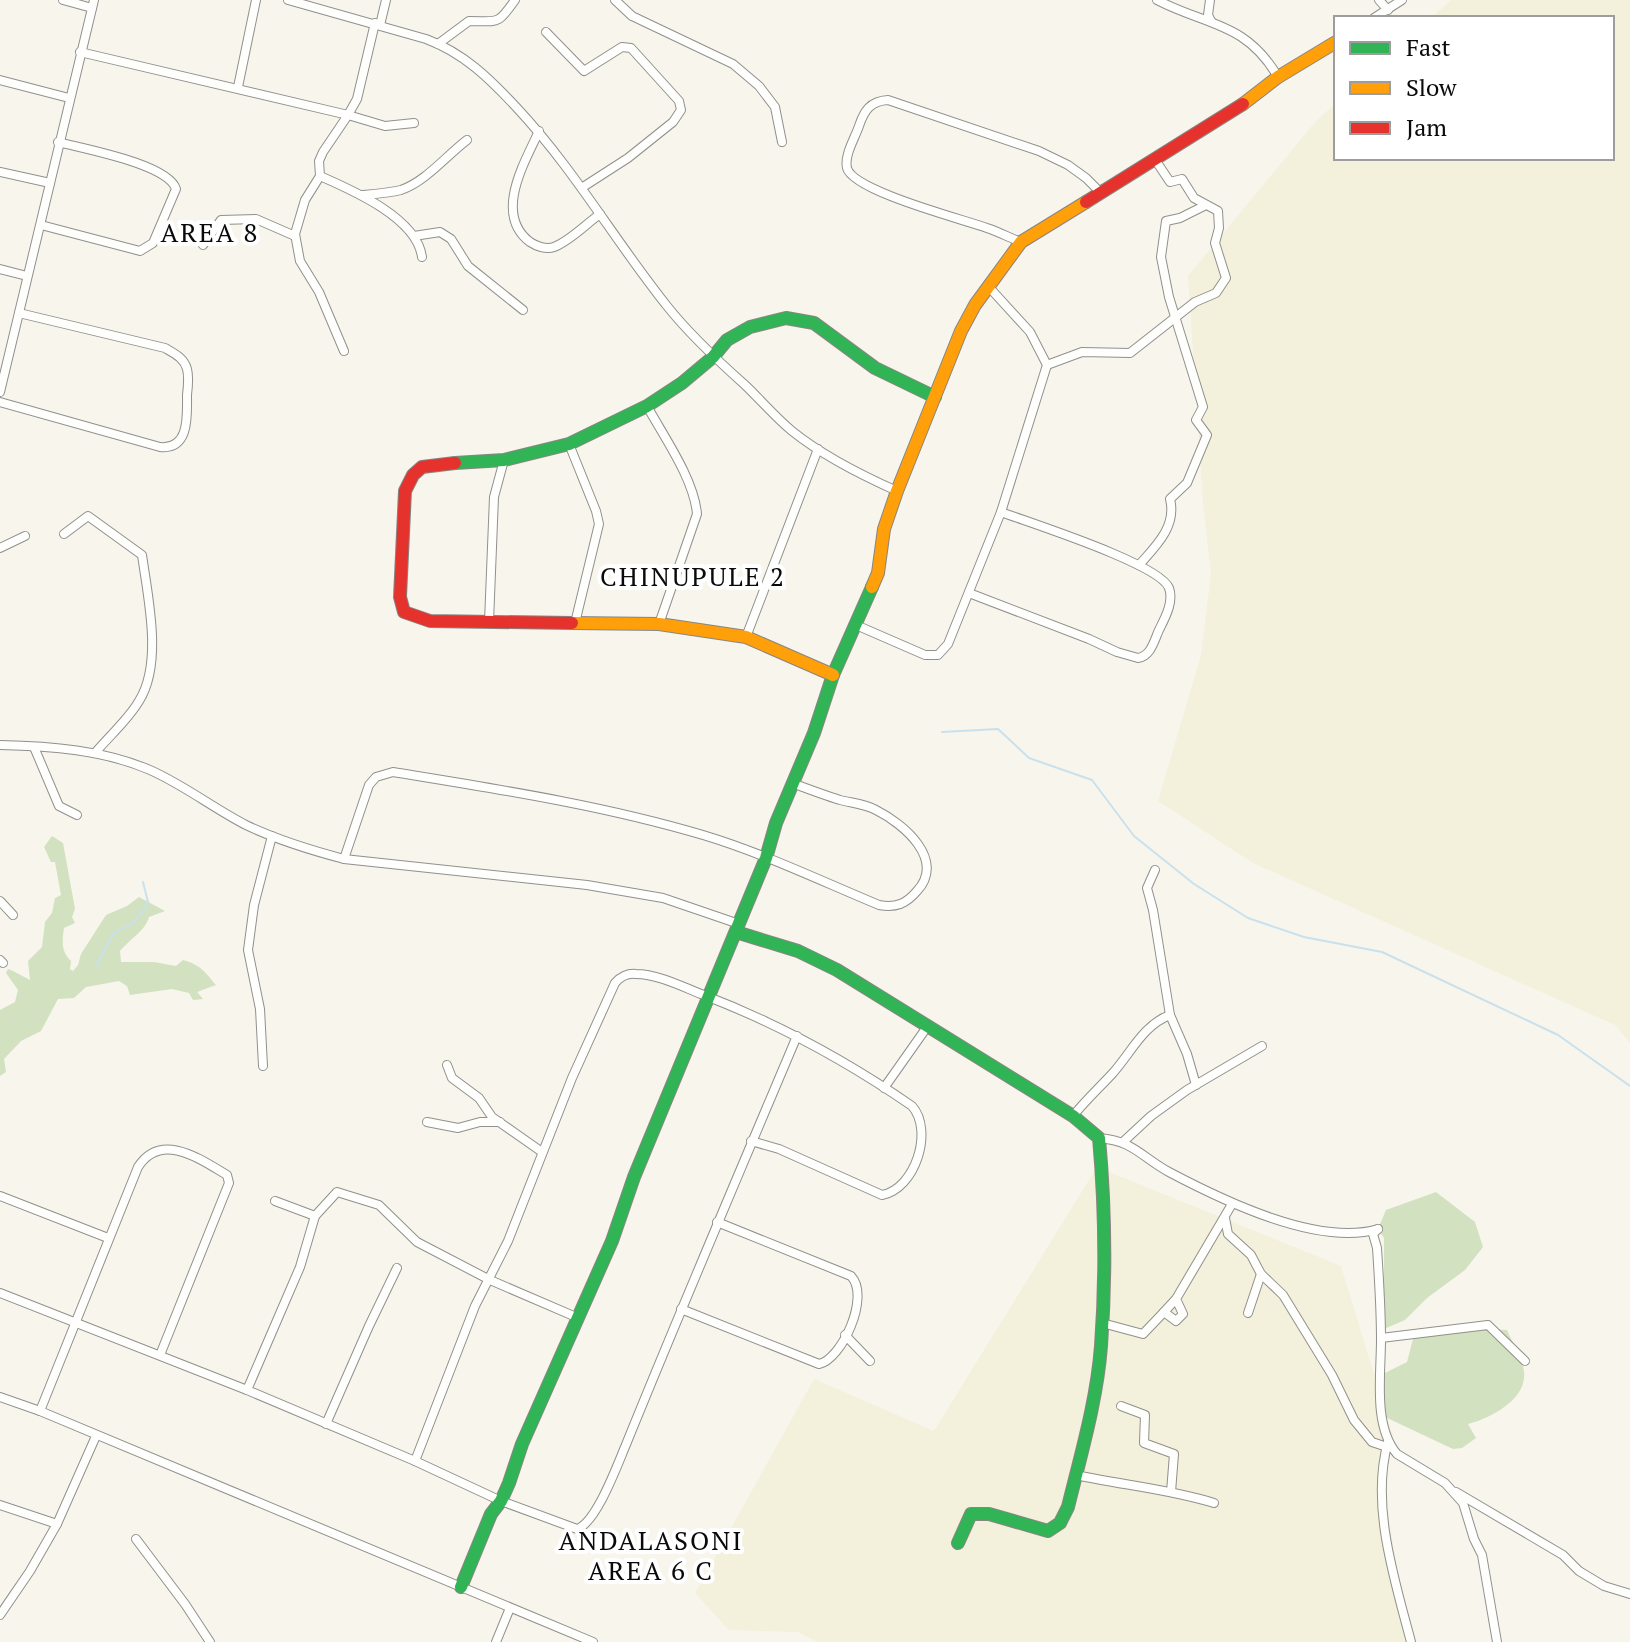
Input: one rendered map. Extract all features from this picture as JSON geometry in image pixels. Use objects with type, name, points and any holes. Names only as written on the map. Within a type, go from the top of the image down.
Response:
[{"type":"street","points":[[0,392],[3,359],[19,313],[93,4],[63,0]]},
{"type":"street","points":[[238,87],[256,0]]},
{"type":"street","points":[[288,0],[438,44],[474,65],[539,131],[583,187],[668,308],[713,357],[791,430],[818,449],[897,491]]},
{"type":"street","points":[[344,351],[319,292],[300,261],[295,236],[305,200],[320,176],[319,161],[323,152],[357,99],[386,0]]},
{"type":"street","points":[[438,44],[469,21],[498,22],[515,0]]},
{"type":"street","points":[[615,0],[632,16],[733,64],[746,75],[775,107],[782,142]]},
{"type":"street","points":[[1157,0],[1212,21],[1251,43],[1278,77]]},
{"type":"street","points":[[1210,0],[1208,15],[1212,21]]},
{"type":"street","points":[[1379,0],[1388,10]]},
{"type":"street","points":[[1378,16],[1402,0]]},
{"type":"street","points":[[546,32],[584,71],[622,47],[631,48],[679,101],[681,110],[673,122],[628,158],[583,187]]},
{"type":"street","points":[[461,1587],[491,1514],[501,1501],[576,1317],[612,1241],[634,1177],[766,858],[833,675],[878,573],[884,529],[897,491],[961,331],[988,286],[1021,242],[1253,98],[1278,77],[1334,43]]},
{"type":"street","points":[[80,52],[238,87],[385,126],[414,123]]},
{"type":"street","points":[[0,80],[69,98]]},
{"type":"street","points":[[1021,242],[886,194],[852,177],[848,157],[863,114],[873,103],[888,100],[1039,151],[1068,165],[1101,193]]},
{"type":"street","points":[[539,131],[516,180],[513,194],[517,225],[525,237],[538,246],[555,247],[600,214]]},
{"type":"street","points":[[362,195],[400,190],[422,180],[467,140]]},
{"type":"street","points":[[41,225],[140,251],[153,243],[176,189],[174,181],[156,169],[58,142]]},
{"type":"street","points":[[1047,365],[1082,352],[1130,353],[1195,302],[1216,293],[1226,278],[1215,243],[1219,228],[1218,211],[1194,198],[1182,179],[1170,182],[1154,158]]},
{"type":"street","points":[[0,172],[50,183]]},
{"type":"street","points":[[320,176],[362,195],[392,216],[414,236],[421,247],[422,257]]},
{"type":"street","points":[[1139,565],[1158,545],[1168,528],[1173,510],[1170,499],[1187,483],[1207,435],[1196,420],[1203,407],[1169,297],[1161,257],[1166,221],[1180,218],[1206,205]]},
{"type":"street","points":[[203,245],[221,220],[256,219],[295,236]]},
{"type":"street","points":[[414,236],[440,232],[451,239],[468,266],[523,310]]},
{"type":"street","points":[[0,269],[27,276]]},
{"type":"street","points":[[856,625],[931,657],[938,655],[948,644],[1001,512],[1047,365],[1030,332],[988,286]]},
{"type":"street","points":[[0,402],[167,448],[183,437],[186,426],[188,371],[179,356],[165,348],[19,313]]},
{"type":"street","points":[[833,675],[746,637],[659,624],[430,621],[404,612],[400,597],[405,491],[413,475],[430,464],[504,460],[569,444],[647,406],[682,383],[713,357],[727,340],[750,327],[786,318],[814,323],[875,368],[935,397]]},
{"type":"street","points":[[647,406],[687,480],[696,501],[697,514],[659,624]]},
{"type":"street","points":[[569,444],[599,517],[575,623]]},
{"type":"street","points":[[746,637],[760,608],[818,449]]},
{"type":"street","points":[[489,622],[494,497],[504,460]]},
{"type":"street","points":[[969,593],[1117,652],[1144,657],[1162,625],[1171,599],[1165,581],[1139,565],[1095,546],[1001,512]]},
{"type":"street","points":[[64,534],[88,516],[142,555],[152,629],[150,673],[140,701],[95,753]]},
{"type":"street","points":[[0,548],[25,536]]},
{"type":"street","points":[[0,745],[95,753],[150,770],[245,824],[307,850],[344,859],[587,885],[663,898],[817,961],[1073,1116],[1099,1138],[1123,1142],[1167,1171],[1232,1204],[1334,1233],[1378,1229],[1373,1234],[1377,1248],[1381,1401],[1388,1444],[1382,1486],[1387,1547],[1411,1642]]},
{"type":"street","points":[[34,747],[59,806],[77,815]]},
{"type":"street","points":[[344,859],[369,785],[376,777],[393,772],[614,811],[706,836],[889,907],[907,902],[921,887],[928,872],[928,863],[921,849],[892,819],[867,806],[792,783]]},
{"type":"street","points":[[263,1066],[260,1009],[248,950],[254,905],[272,836]]},
{"type":"street","points":[[1155,870],[1147,888],[1170,1015],[1196,1085]]},
{"type":"street","points":[[0,901],[13,915]]},
{"type":"street","points":[[415,1461],[475,1306],[490,1280],[572,1078],[620,978],[638,973],[709,997],[797,1036],[916,1110],[922,1145],[919,1158],[900,1186],[887,1195],[877,1195],[779,1149],[751,1141]]},
{"type":"street","points":[[1073,1116],[1115,1071],[1155,1020],[1170,1015]]},
{"type":"street","points":[[884,1088],[927,1027]]},
{"type":"street","points":[[0,1293],[247,1390],[501,1501],[577,1529],[590,1521],[623,1450],[797,1036]]},
{"type":"street","points":[[1123,1142],[1151,1116],[1262,1046]]},
{"type":"street","points":[[447,1065],[452,1078],[479,1098],[500,1122],[542,1152]]},
{"type":"street","points":[[427,1122],[458,1128],[480,1122],[500,1122]]},
{"type":"street","points":[[958,1543],[971,1514],[981,1512],[1039,1530],[1054,1529],[1065,1517],[1094,1397],[1102,1323],[1103,1186],[1099,1138]]},
{"type":"street","points":[[40,1411],[138,1167],[146,1156],[157,1149],[175,1149],[227,1175],[229,1183],[160,1355]]},
{"type":"street","points":[[247,1390],[300,1267],[315,1216],[337,1192],[379,1205],[417,1242],[490,1280],[576,1317]]},
{"type":"street","points":[[0,1196],[108,1238]]},
{"type":"street","points":[[275,1201],[315,1216]]},
{"type":"street","points":[[1102,1323],[1143,1334],[1176,1299],[1232,1204]]},
{"type":"street","points":[[1225,1218],[1228,1234],[1251,1255],[1261,1274],[1283,1295],[1332,1375],[1354,1420],[1372,1442],[1388,1444],[1397,1454],[1453,1490],[1563,1555],[1579,1571],[1604,1586],[1630,1594]]},
{"type":"street","points":[[681,1309],[819,1364],[829,1360],[852,1324],[860,1291],[851,1276],[717,1222]]},
{"type":"street","points":[[326,1424],[397,1268]]},
{"type":"street","points":[[1248,1313],[1261,1274]]},
{"type":"street","points":[[1164,1312],[1176,1321],[1183,1314],[1176,1299]]},
{"type":"street","points":[[1381,1338],[1488,1325],[1525,1361]]},
{"type":"street","points":[[845,1335],[870,1361]]},
{"type":"street","points":[[0,1397],[593,1642]]},
{"type":"street","points":[[1121,1406],[1145,1415],[1144,1443],[1174,1454],[1171,1492]]},
{"type":"street","points":[[0,1615],[57,1524],[96,1436]]},
{"type":"street","points":[[1076,1475],[1214,1503]]},
{"type":"street","points":[[1453,1490],[1463,1503],[1482,1555],[1497,1642]]},
{"type":"street","points":[[0,1505],[57,1524]]},
{"type":"street","points":[[136,1539],[210,1642]]},
{"type":"street","points":[[496,1642],[510,1608]]},
{"type":"shaded area","points":[[1451,0],[1630,0],[1630,1043],[1615,1025],[1253,863],[1158,801],[1201,655],[1211,574],[1203,502],[1188,276],[1316,121],[1334,105],[1334,160],[1614,160],[1614,16],[1433,16]]},
{"type":"shaded area","points":[[1097,1167],[1341,1266],[1393,1436],[1383,1483],[1409,1642],[817,1642],[798,1632],[729,1630],[695,1593],[814,1379],[934,1431]]},
{"type":"green space","points":[[52,836],[63,843],[75,909],[72,917],[75,923],[64,928],[63,938],[64,950],[71,961],[70,969],[73,971],[78,965],[81,954],[106,915],[139,897],[165,911],[149,917],[141,931],[120,951],[121,962],[176,966],[183,960],[198,967],[216,985],[197,992],[203,999],[193,1000],[189,993],[172,989],[130,995],[127,986],[119,981],[86,987],[74,998],[58,999],[41,1031],[21,1041],[4,1059],[6,1072],[0,1076],[0,1010],[15,1002],[18,990],[6,973],[8,969],[30,980],[28,961],[42,947],[45,922],[52,913],[55,898],[61,895],[55,862],[51,862],[44,847]]},
{"type":"green space","points":[[1436,1192],[1475,1222],[1483,1247],[1465,1270],[1427,1298],[1405,1320],[1384,1329],[1384,1238],[1378,1229],[1386,1210]]},
{"type":"green space","points":[[1464,1328],[1507,1330],[1524,1372],[1520,1391],[1513,1399],[1486,1417],[1468,1424],[1476,1438],[1462,1448],[1453,1449],[1383,1416],[1383,1374],[1407,1362],[1413,1339]]},
{"type":"waterway","points":[[942,732],[998,729],[1029,758],[1092,780],[1134,836],[1194,884],[1248,918],[1304,937],[1382,952],[1558,1035],[1630,1086]]},
{"type":"waterway","points":[[96,966],[113,934],[134,922],[145,908],[148,902],[143,882]]},
{"type":"traffic: fast","points":[[455,463],[504,460],[569,444],[647,406],[682,383],[713,357],[727,340],[750,327],[786,318],[814,323],[875,368],[935,397]]},
{"type":"traffic: fast","points":[[461,1587],[612,1241],[634,1177],[766,858],[776,823],[814,733],[833,675],[872,587]]},
{"type":"traffic: fast","points":[[736,932],[798,951],[837,970],[1073,1116],[1099,1138],[1104,1242],[1101,1346],[1092,1407],[1068,1507],[1060,1523],[1048,1531],[989,1514],[971,1514],[958,1543]]},
{"type":"traffic: slow","points":[[1243,104],[1278,77],[1334,43]]},
{"type":"traffic: slow","points":[[872,587],[878,573],[884,529],[897,491],[961,331],[975,305],[1021,242],[1086,202]]},
{"type":"traffic: slow","points":[[572,623],[659,624],[746,637],[833,675]]},
{"type":"traffic: jam","points":[[1086,202],[1243,104]]},
{"type":"traffic: jam","points":[[455,463],[422,467],[413,475],[405,491],[400,597],[404,612],[430,621],[572,623]]},
{"type":"district","name":"AREA 8","points":[[210,233]]},
{"type":"district","name":"CHINUPULE 2","points":[[693,577]]},
{"type":"district","name":"ANDALASONI AREA 6 C","points":[[651,1556]]}]
